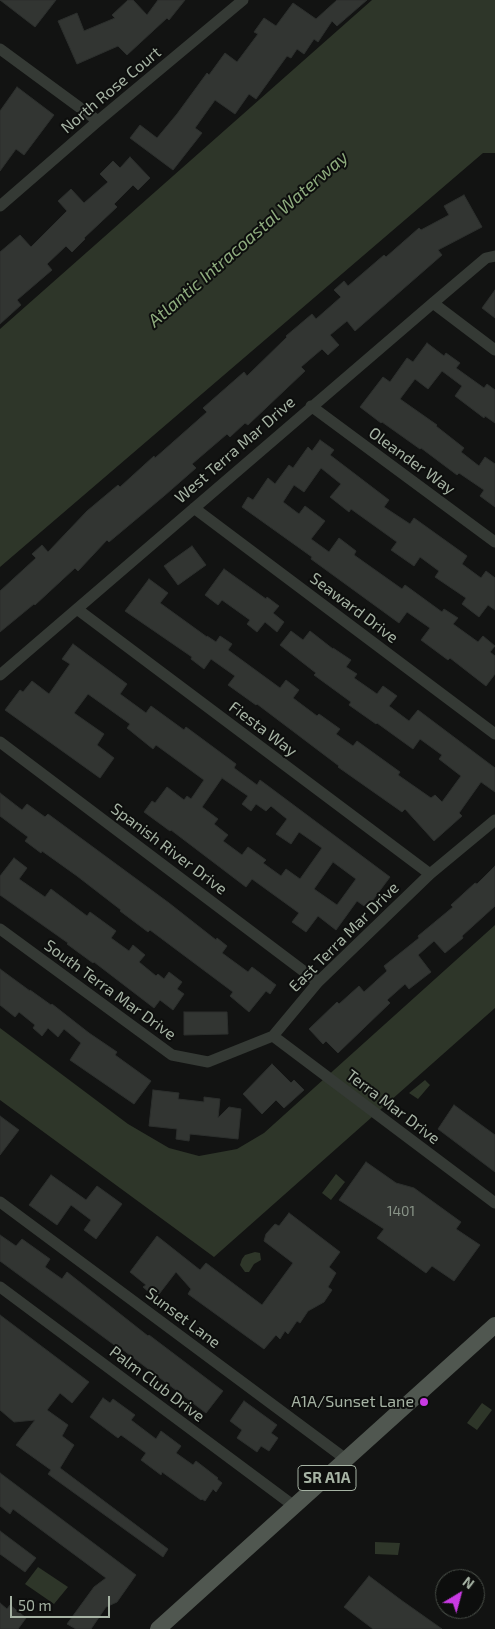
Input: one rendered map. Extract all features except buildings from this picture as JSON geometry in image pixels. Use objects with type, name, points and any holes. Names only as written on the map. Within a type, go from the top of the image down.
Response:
[{"type":"main road","name":"SR A1A","points":[[158,1629],[495,1325]]},
{"type":"street","name":"North Rose Court","points":[[0,206],[243,0]]},
{"type":"street","points":[[0,49],[98,121]]},
{"type":"street","name":"West Terra Mar Drive","points":[[0,675],[311,406],[486,258],[495,256]]},
{"type":"street","points":[[433,303],[495,350]]},
{"type":"street","name":"Oleander Way","points":[[311,406],[495,542]]},
{"type":"street","name":"Seaward Drive","points":[[194,508],[495,734]]},
{"type":"street","name":"Fiesta Way","points":[[77,609],[430,874]]},
{"type":"street","name":"Spanish River Drive","points":[[0,742],[318,982]]},
{"type":"street","name":"East Terra Mar Drive","points":[[208,1062],[273,1036],[318,982],[430,874],[495,820]]},
{"type":"street","name":"South Terra Mar Drive","points":[[0,929],[172,1055],[208,1062]]},
{"type":"street","name":"Terra Mar Drive","points":[[273,1036],[495,1203]]},
{"type":"street","name":"Sunset Lane","points":[[0,1202],[347,1460]]},
{"type":"street","name":"Palm Club Drive","points":[[0,1287],[294,1506]]},
{"type":"water","name":"Atlantic Intracoastal Waterway","points":[[372,0],[495,0],[495,153],[483,153],[0,567],[0,329]]},
{"type":"water","points":[[495,925],[495,1008],[214,1257],[0,1100],[0,1028],[128,1124],[169,1148],[199,1156],[237,1149],[264,1133]]},
{"type":"water","points":[[425,1080],[430,1085],[418,1099],[409,1093]]},
{"type":"water","points":[[336,1174],[345,1182],[331,1200],[322,1193]]},
{"type":"water","points":[[255,1252],[260,1253],[261,1260],[254,1264],[249,1272],[245,1272],[240,1265],[242,1259],[245,1255]]},
{"type":"water","points":[[482,1403],[492,1410],[477,1430],[467,1423]]},
{"type":"water","points":[[375,1542],[400,1543],[398,1555],[375,1554]]},
{"type":"water","points":[[38,1567],[68,1587],[54,1604],[25,1584]]},
{"type":"place","name":"A1A/Sunset Lane","points":[[424,1402]]}]
